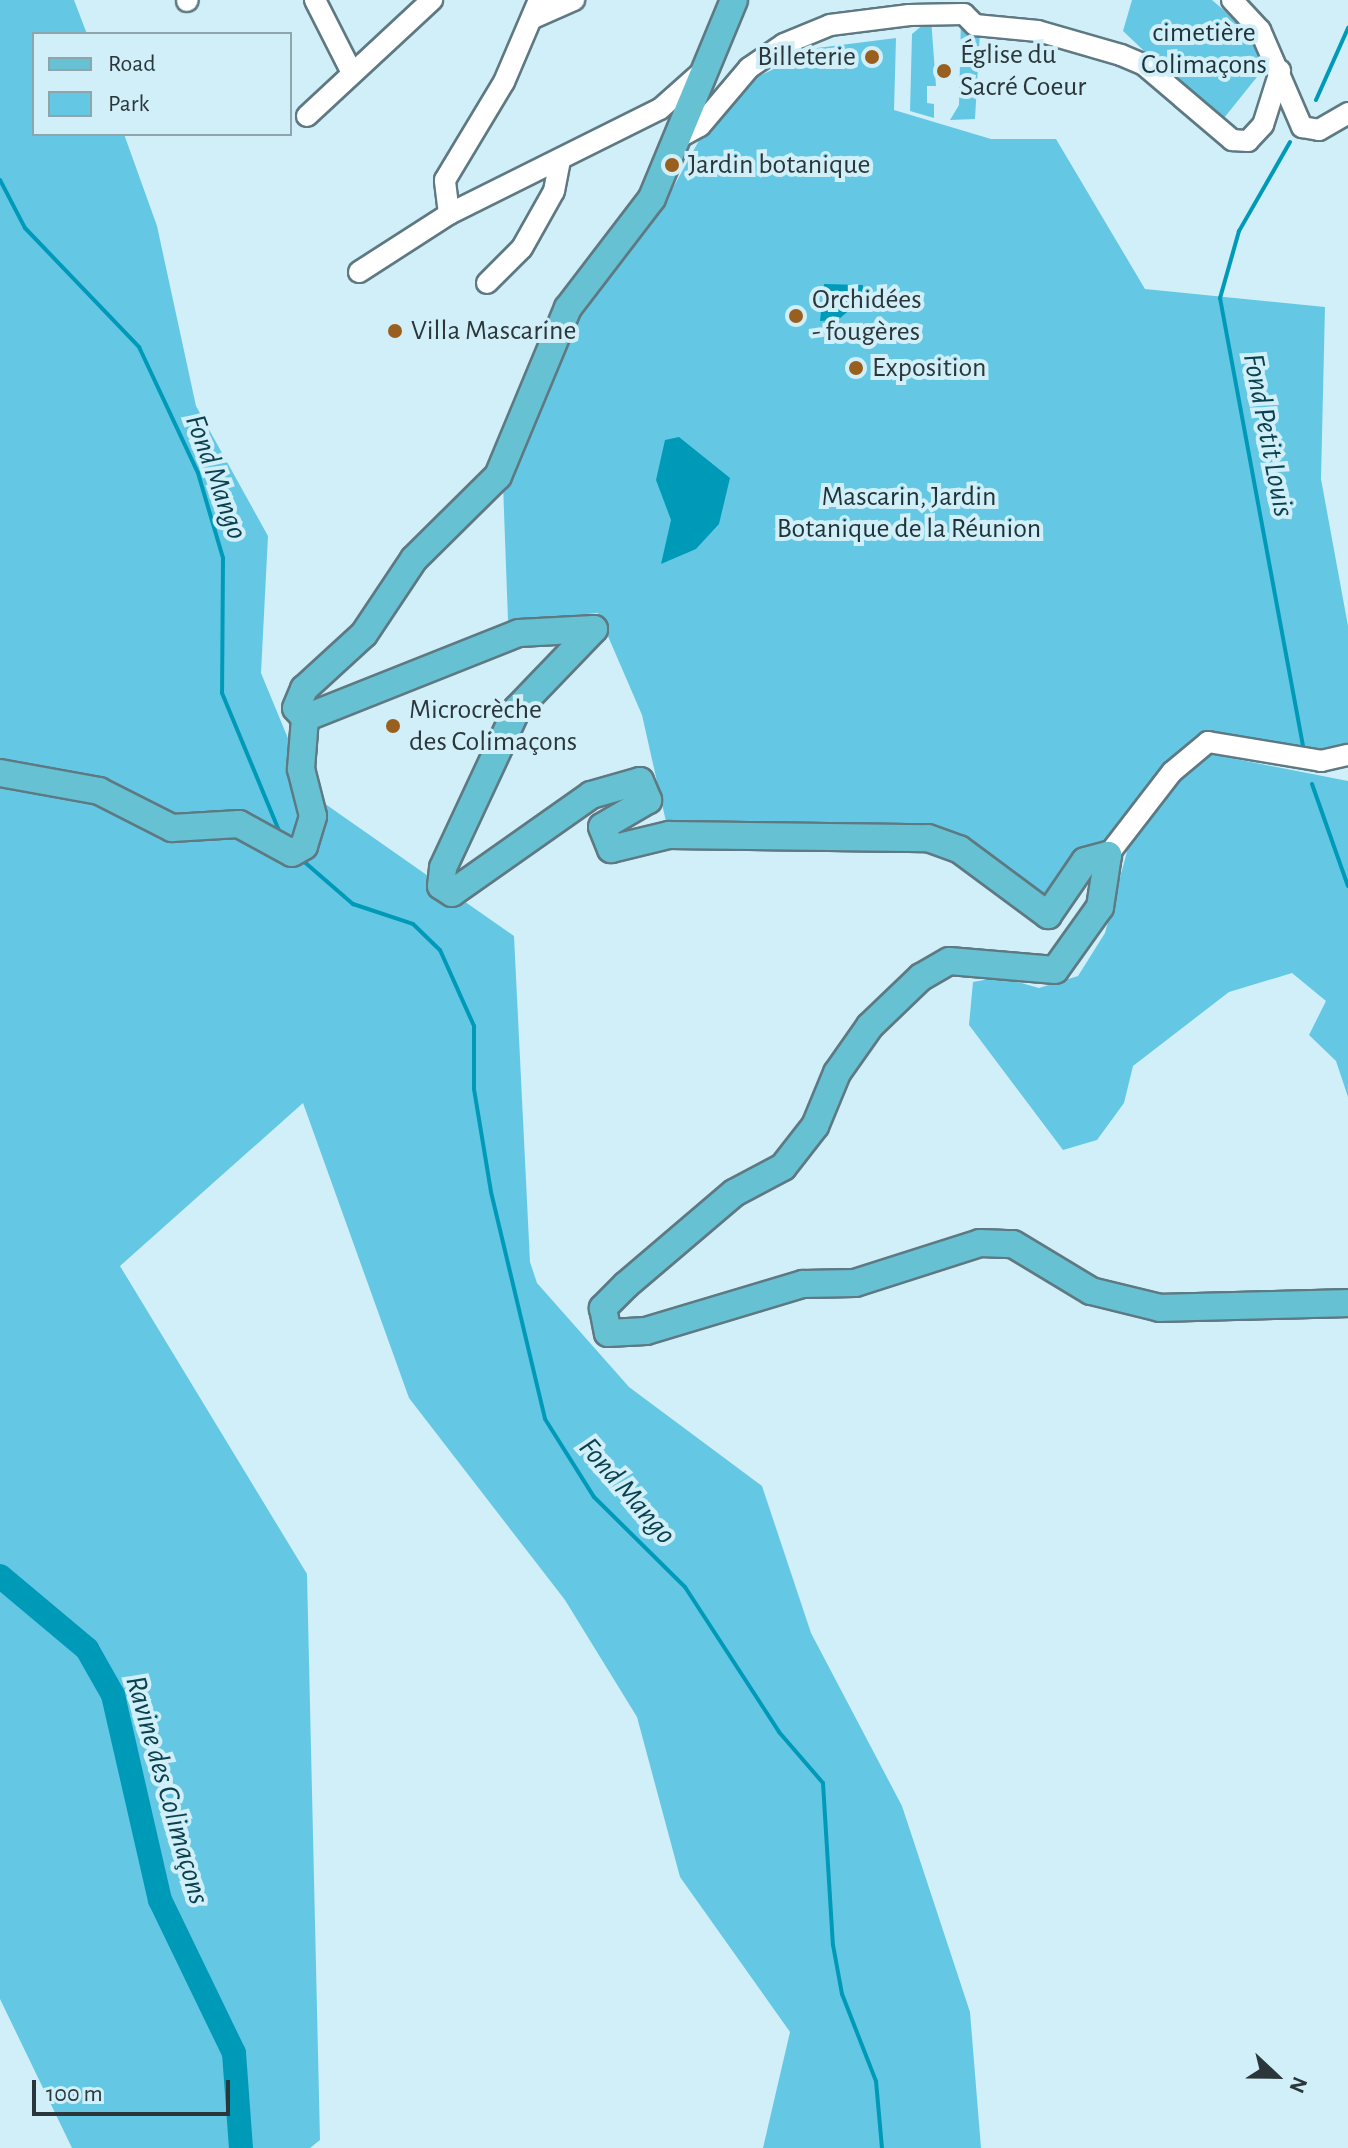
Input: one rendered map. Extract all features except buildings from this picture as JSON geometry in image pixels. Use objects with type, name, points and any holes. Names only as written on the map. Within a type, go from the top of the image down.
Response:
[{"type":"main road","points":[[0,773],[99,791],[172,828],[239,824],[292,853],[304,846],[313,816],[301,769],[305,718],[296,708],[304,689],[364,634],[414,559],[498,476],[568,308],[652,198],[734,0]]},
{"type":"main road","points":[[305,718],[519,633],[594,629],[517,709],[443,868],[441,886],[452,893],[591,795],[640,781],[648,800],[602,827],[611,849],[669,835],[928,838],[959,849],[1048,915],[1085,861],[1108,855],[1100,907],[1055,970],[949,961],[921,977],[870,1026],[837,1073],[815,1126],[783,1167],[734,1193],[603,1308],[602,1326],[616,1336],[646,1331],[803,1284],[855,1283],[980,1243],[1013,1244],[1091,1291],[1160,1308],[1348,1303]]},
{"type":"street","points":[[315,0],[351,71]]},
{"type":"street","points":[[307,116],[351,71],[432,0]]},
{"type":"street","points":[[449,214],[445,180],[536,9],[574,0]]},
{"type":"street","points":[[1232,0],[1260,30],[1302,127],[1319,130],[1348,113]]},
{"type":"street","points":[[678,138],[700,126],[749,68],[784,44],[830,25],[909,15],[964,14],[975,25],[1038,31],[1121,55],[1144,65],[1232,140],[1248,141],[1263,125],[1280,71]]},
{"type":"street","points":[[359,272],[449,214],[660,109],[703,71]]},
{"type":"street","points":[[487,283],[522,248],[554,191],[560,160]]},
{"type":"street","points":[[1108,855],[1172,772],[1208,742],[1321,761],[1348,755]]},
{"type":"green space","points":[[0,0],[74,0],[86,32],[32,32],[32,136],[125,136],[157,226],[196,406],[268,536],[261,673],[311,794],[514,936],[530,1262],[537,1283],[629,1387],[762,1486],[811,1633],[902,1806],[970,2012],[981,2148],[763,2148],[790,2032],[680,1877],[637,1717],[565,1600],[409,1398],[303,1103],[120,1266],[307,1574],[320,2140],[310,2148],[72,2148],[0,1999]]},
{"type":"green space","name":"cimetière Colimaçons","points":[[1132,0],[1212,0],[1257,39],[1269,62],[1220,123],[1123,31]]},
{"type":"green space","points":[[961,17],[980,32],[975,119],[950,120],[959,105]]},
{"type":"green space","points":[[931,18],[936,86],[927,86],[927,103],[934,104],[934,118],[910,111],[912,34]]},
{"type":"green space","name":"Mascarin, Jardin Botanique de la Réunion","points":[[896,38],[894,110],[991,139],[1056,139],[1145,289],[1325,307],[1321,479],[1348,626],[1348,755],[1208,742],[1058,909],[959,849],[669,835],[642,715],[598,613],[508,621],[503,484],[568,335],[669,195],[717,108],[747,82],[817,48]]},
{"type":"green space","points":[[1210,754],[1348,781],[1348,1097],[1336,1061],[1309,1035],[1326,1001],[1292,973],[1229,992],[1133,1066],[1124,1103],[1097,1140],[1063,1150],[969,1025],[973,982],[1000,977],[1039,988],[1078,976],[1105,933],[1128,848],[1168,790]]},
{"type":"shaded area","points":[[824,284],[863,285],[862,299],[838,320],[820,321]]},
{"type":"shaded area","points":[[679,437],[730,478],[719,524],[696,549],[661,564],[671,520],[656,480],[665,440]]},
{"type":"waterway","name":"Fond Petit Louis","points":[[1316,100],[1348,28]]},
{"type":"waterway","name":"Fond Petit Louis","points":[[1290,142],[1239,231],[1220,298],[1304,750]]},
{"type":"waterway","name":"Fond Mango","points":[[0,180],[25,228],[139,347],[198,473],[223,558],[222,693],[280,833]]},
{"type":"waterway","name":"Fond Petit Louis","points":[[1312,784],[1348,886]]},
{"type":"waterway","name":"Fond Mango","points":[[301,859],[353,904],[413,924],[440,950],[474,1026],[474,1089],[491,1192],[545,1419],[594,1497],[685,1587],[779,1732],[823,1783],[833,1945],[842,1994],[876,2081],[882,2148]]},
{"type":"waterway","name":"Ravine des Colimaçons","points":[[0,1576],[87,1649],[113,1695],[160,1900],[234,2053],[241,2148]]},
{"type":"place","name":"Billeterie","points":[[872,57]]},
{"type":"place","name":"Église du Sacré Coeur","points":[[944,71]]},
{"type":"place","name":"Jardin botanique","points":[[672,165]]},
{"type":"place","name":"Orchidées - fougères","points":[[796,316]]},
{"type":"place","name":"Villa Mascarine","points":[[395,331]]},
{"type":"place","name":"Exposition","points":[[856,368]]},
{"type":"place","name":"Microcrèche des Colimaçons","points":[[393,726]]}]
